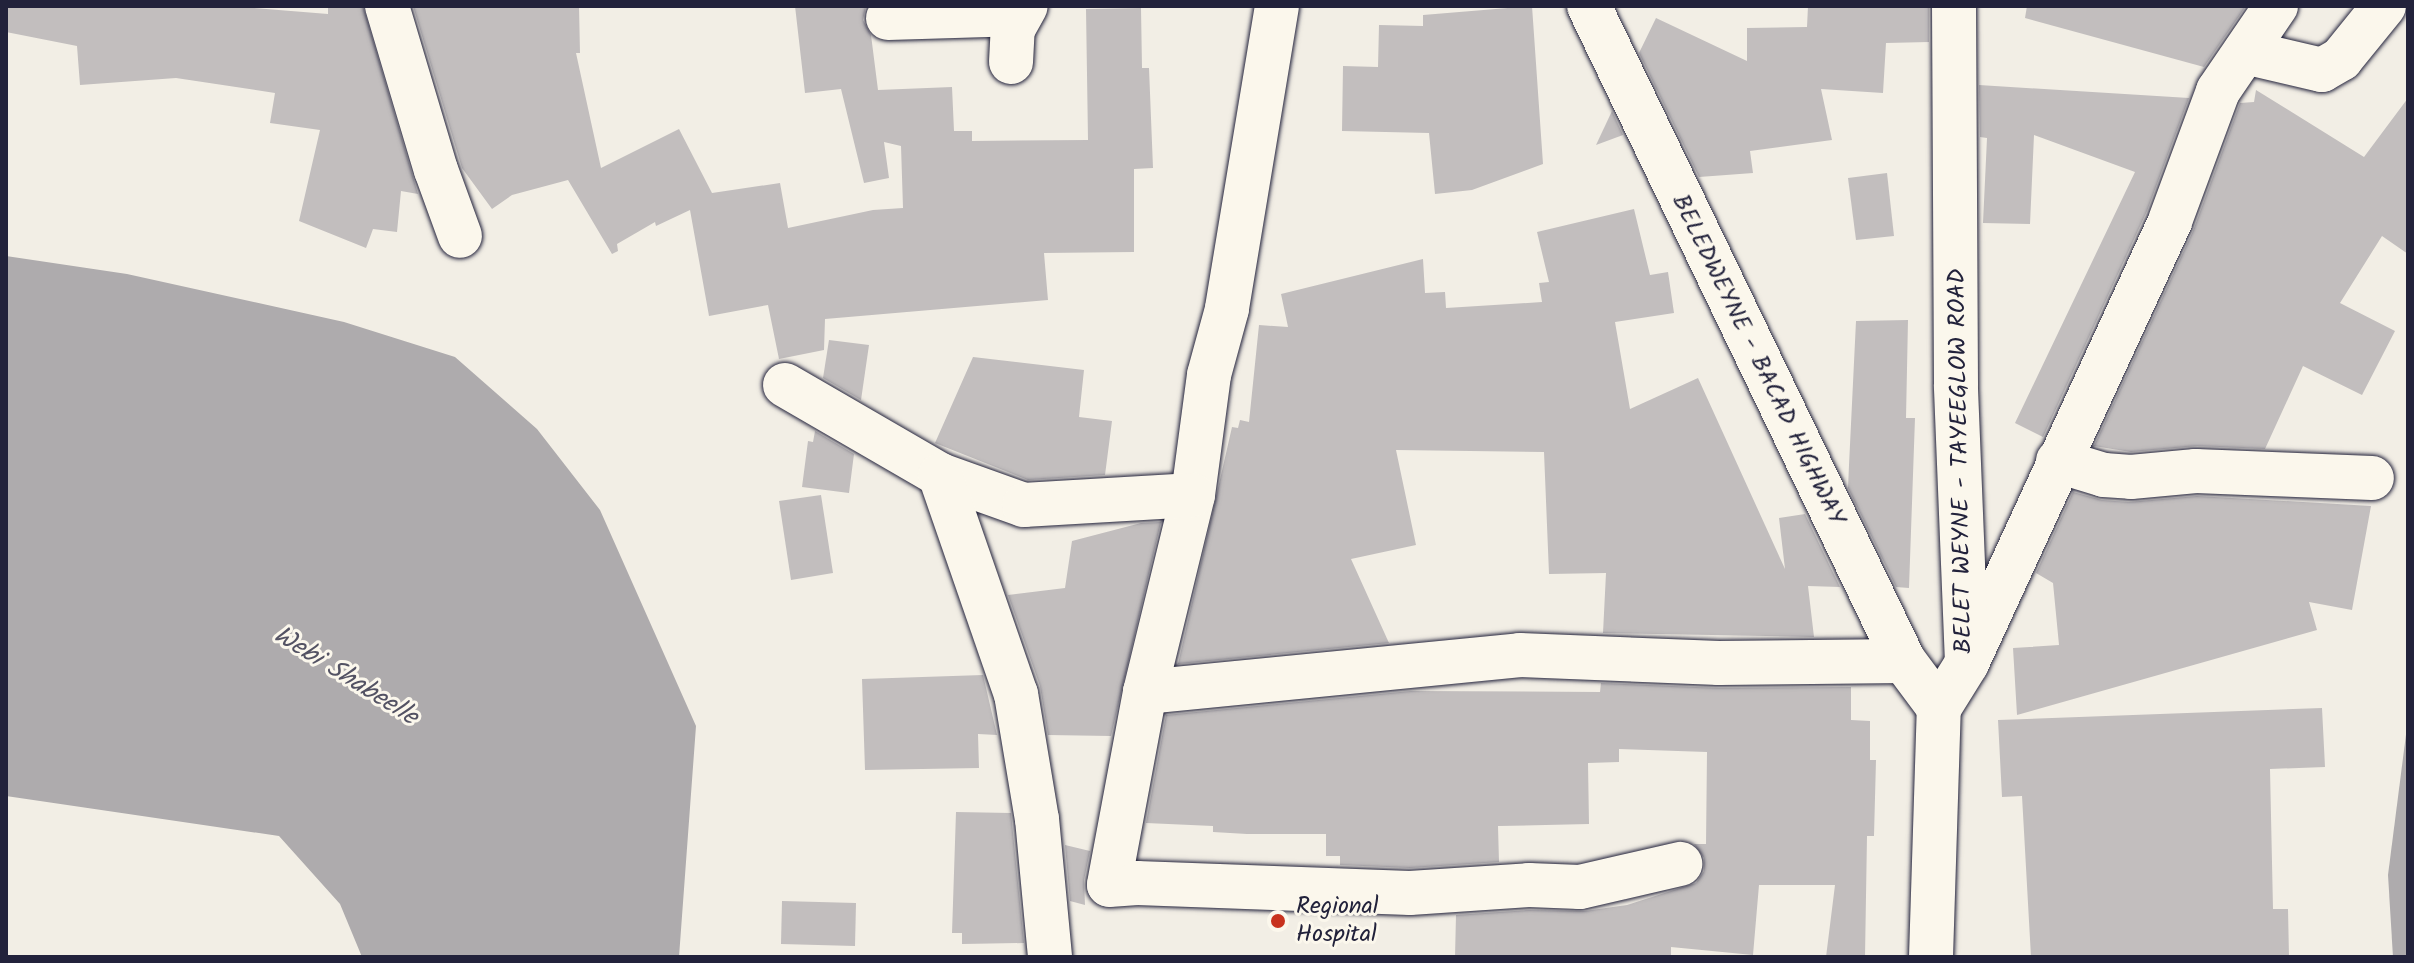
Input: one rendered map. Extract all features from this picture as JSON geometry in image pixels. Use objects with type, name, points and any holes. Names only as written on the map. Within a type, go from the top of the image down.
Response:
[{"type":"street","points":[[387,6],[436,170],[460,236]]},
{"type":"street","points":[[1277,6],[1227,309],[1209,375],[1193,495],[1145,692],[1109,885],[1137,883],[1410,893],[1529,885],[1580,887],[1680,864]]},
{"type":"street","name":"BELEDWEYNE - BACAD HIGHWAY","points":[[1589,6],[1904,661],[1939,708]]},
{"type":"street","name":"BELET WEYNE - TAYEEGLOW ROAD","points":[[1939,708],[1967,663],[1956,385],[1954,6]]},
{"type":"street","points":[[1967,663],[2170,221],[2218,91],[2276,6]]},
{"type":"street","points":[[2245,52],[2322,70],[2341,59],[2384,6]]},
{"type":"street","points":[[888,18],[1024,10]]},
{"type":"street","points":[[1011,62],[1013,29],[1024,10]]},
{"type":"street","points":[[785,385],[940,475],[1024,505],[1193,495]]},
{"type":"street","points":[[2058,461],[2104,475],[2131,477],[2196,471],[2372,478]]},
{"type":"street","points":[[940,475],[1016,694],[1037,819],[1050,957]]},
{"type":"street","points":[[1145,692],[1520,655],[1719,663],[1904,661]]},
{"type":"street","points":[[1931,957],[1939,708]]},
{"type":"water","name":"Webi Shabeelle","points":[[6,256],[127,274],[344,322],[455,357],[537,429],[600,510],[696,726],[679,957],[362,957],[340,904],[279,836],[6,796]]},
{"type":"water","points":[[2408,719],[2408,957],[2393,957],[2388,875]]},
{"type":"building","points":[[6,6],[231,6],[328,14],[328,6],[363,6],[418,194],[401,191],[397,232],[373,229],[366,248],[299,221],[320,130],[270,123],[275,93],[176,78],[80,85],[77,46],[6,32]]},
{"type":"building","points":[[413,6],[579,6],[580,53],[576,53],[601,168],[679,129],[712,193],[780,183],[788,228],[873,210],[903,208],[901,146],[884,142],[889,178],[864,183],[841,89],[805,93],[795,6],[866,6],[863,20],[871,35],[878,90],[952,87],[954,131],[972,131],[972,141],[1088,140],[1086,9],[1141,8],[1142,68],[1149,68],[1153,168],[1134,169],[1134,252],[1044,253],[1048,300],[825,319],[824,350],[779,359],[768,305],[709,316],[690,210],[656,226],[655,222],[617,244],[618,251],[612,254],[568,180],[512,195],[492,209],[462,168]]},
{"type":"building","points":[[1532,6],[1543,164],[1472,190],[1435,194],[1429,133],[1342,131],[1343,66],[1378,67],[1379,25],[1423,26],[1423,15]]},
{"type":"building","points":[[1808,6],[1929,6],[1929,42],[1886,43],[1883,93],[1821,89],[1832,140],[1750,151],[1753,173],[1699,177],[1639,53],[1656,18],[1747,61],[1747,28],[1807,27]]},
{"type":"building","points":[[2027,6],[2246,6],[2204,67],[2025,18]]},
{"type":"building","points":[[1979,85],[2189,98],[2147,211],[2043,437],[2015,423],[2135,172],[2034,135],[2030,224],[1983,223],[1987,138],[1980,137]]},
{"type":"building","points":[[2256,90],[2364,157],[2408,98],[2408,254],[2382,236],[2340,303],[2395,331],[2362,395],[2303,366],[2265,449],[2197,446],[2131,452],[2094,446],[2193,231],[2240,103],[2254,102]]},
{"type":"building","points":[[1612,111],[1623,135],[1596,145]]},
{"type":"building","points":[[1887,173],[1894,236],[1856,240],[1848,178]]},
{"type":"building","points":[[1634,209],[1650,275],[1668,272],[1674,313],[1615,322],[1630,409],[1698,378],[1785,569],[1779,518],[1805,514],[1840,587],[1808,586],[1814,637],[1603,633],[1606,573],[1549,574],[1544,452],[1396,450],[1416,545],[1351,559],[1389,643],[1178,664],[1232,427],[1238,428],[1240,420],[1249,422],[1259,325],[1288,327],[1281,294],[1423,259],[1425,293],[1445,292],[1446,308],[1542,302],[1539,283],[1549,282],[1537,232]]},
{"type":"building","points":[[1908,320],[1906,418],[1915,418],[1909,588],[1896,587],[1848,488],[1856,321]]},
{"type":"building","points":[[829,340],[869,345],[861,400],[823,378]]},
{"type":"building","points":[[973,357],[1084,370],[1079,417],[1112,421],[1105,475],[1028,480],[935,443]]},
{"type":"building","points":[[815,431],[854,454],[849,493],[802,487],[808,441],[813,442]]},
{"type":"building","points":[[2073,492],[2102,500],[2129,502],[2197,496],[2371,506],[2352,610],[2309,602],[2317,630],[2017,715],[2013,648],[2059,645],[2053,583],[2036,573]]},
{"type":"building","points":[[821,495],[833,573],[791,580],[779,501]]},
{"type":"building","points":[[1161,522],[1111,736],[1048,735],[1040,686],[1008,595],[1065,588],[1072,541],[1141,523]]},
{"type":"building","points":[[983,675],[997,735],[978,734],[979,768],[865,770],[862,679]]},
{"type":"building","points":[[1601,683],[1719,688],[1851,687],[1851,720],[1870,721],[1870,760],[1876,760],[1874,836],[1867,836],[1865,957],[1826,957],[1835,885],[1759,885],[1753,955],[1671,947],[1671,957],[1455,957],[1456,915],[1529,910],[1585,911],[1627,905],[1696,883],[1704,871],[1704,858],[1694,844],[1706,844],[1707,752],[1619,749],[1619,762],[1588,763],[1589,824],[1498,826],[1499,862],[1410,868],[1340,865],[1340,856],[1326,856],[1326,834],[1213,832],[1213,826],[1146,823],[1166,715],[1411,691],[1600,692]]},
{"type":"building","points":[[2322,708],[2325,767],[2270,769],[2273,909],[2288,909],[2289,957],[2031,957],[2022,796],[2002,797],[1998,720]]},
{"type":"building","points":[[956,812],[1011,813],[1024,943],[962,944],[962,933],[952,933]]},
{"type":"building","points":[[1065,845],[1090,851],[1084,880],[1085,905],[1070,901]]},
{"type":"building","points":[[782,901],[856,903],[855,946],[781,944]]},
{"type":"place","name":"Regional Hospital","points":[[1278,921]]}]
